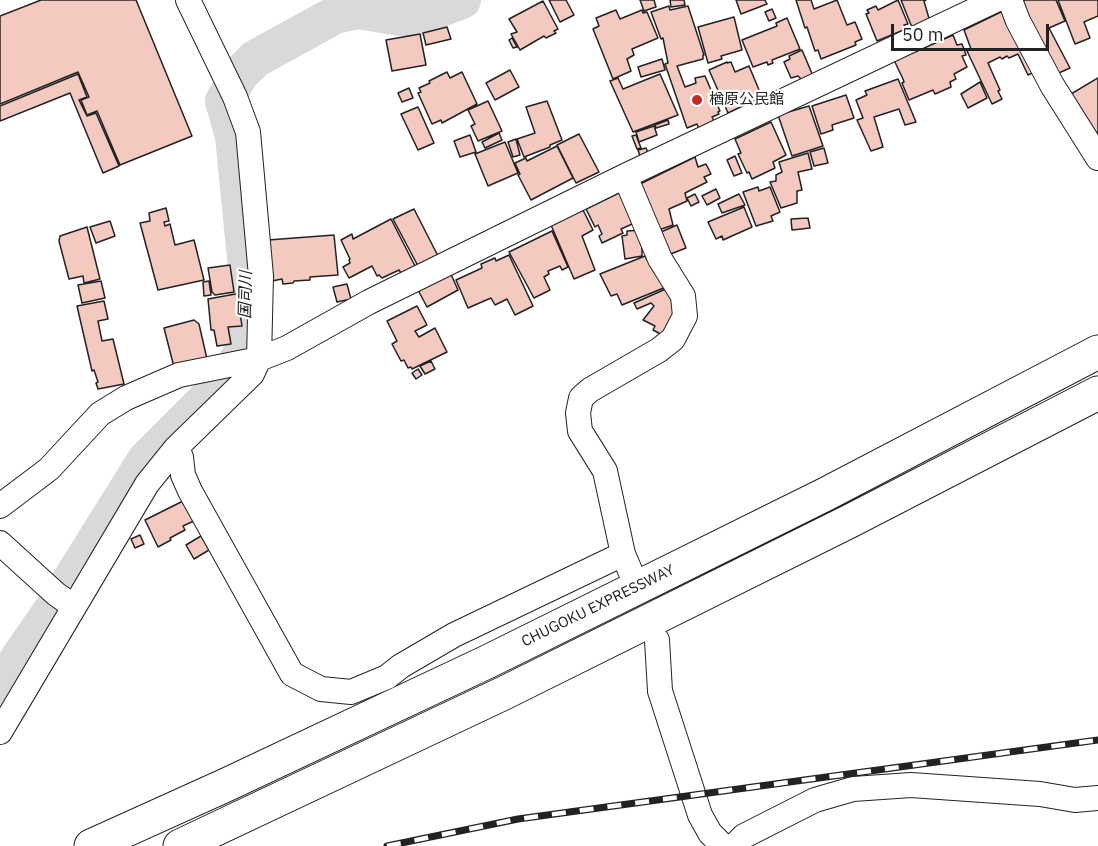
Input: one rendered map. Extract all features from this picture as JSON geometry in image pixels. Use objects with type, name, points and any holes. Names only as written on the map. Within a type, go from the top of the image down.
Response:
[{"type":"highway","name":"CHUGOKU EXPRESSWAY","points":[[91,846],[487,662],[826,494],[1098,352]]},
{"type":"highway","points":[[180,846],[525,682],[850,521],[1098,393]]},
{"type":"street","points":[[0,732],[66,601],[147,484],[176,448],[252,374],[245,362],[261,276],[248,132],[230,88],[188,0]]},
{"type":"street","points":[[1010,0],[1018,21],[1052,85],[1098,158]]},
{"type":"street","points":[[0,506],[49,469],[100,414],[126,398],[179,375],[245,362],[286,348],[369,302],[987,2]]},
{"type":"street","points":[[176,448],[181,457],[183,476],[190,491],[292,674],[321,689],[351,692],[387,677],[401,666],[454,635],[627,563],[605,471],[580,431],[578,414],[581,398],[590,390],[659,350],[673,339],[685,316],[683,296],[660,259],[625,176]]},
{"type":"street","points":[[0,543],[66,601]]},
{"type":"street","points":[[657,640],[660,691],[700,815],[710,833],[723,846]]},
{"type":"street","points":[[734,846],[744,836],[815,800],[853,789],[911,785],[1040,794],[1075,800],[1098,798]]},
{"type":"building","points":[[41,0],[136,0],[192,136],[120,165],[97,111],[87,115],[81,100],[89,97],[78,72],[0,104],[0,16]]},
{"type":"building","points":[[549,0],[566,0],[574,15],[560,22]]},
{"type":"building","points":[[640,0],[654,0],[656,7],[644,11]]},
{"type":"building","points":[[670,0],[684,0],[685,5],[671,7]]},
{"type":"building","points":[[736,0],[765,0],[767,4],[741,14]]},
{"type":"building","points":[[796,0],[811,0],[814,9],[837,0],[847,25],[855,22],[862,39],[855,42],[856,45],[821,59],[818,50],[815,51],[807,27],[805,28]]},
{"type":"building","points":[[898,0],[908,24],[904,25],[906,29],[877,41],[866,14],[869,13],[867,10],[876,6],[878,10]]},
{"type":"building","points":[[901,0],[926,0],[924,1],[930,22],[914,28]]},
{"type":"building","points":[[1025,0],[1056,0],[1065,21],[1049,28],[1070,68],[1052,76],[1015,5]]},
{"type":"building","points":[[1058,0],[1098,0],[1098,16],[1084,22],[1090,38],[1075,44]]},
{"type":"building","points":[[543,1],[558,29],[554,31],[556,33],[546,38],[544,36],[520,50],[511,34],[517,32],[509,19]]},
{"type":"building","points":[[669,6],[670,10],[688,6],[704,55],[703,59],[677,66],[685,87],[696,83],[695,78],[705,76],[720,111],[712,117],[715,123],[699,129],[697,124],[687,128],[665,64],[668,63],[663,38],[661,39],[651,12]]},
{"type":"building","points":[[772,9],[776,18],[769,21],[765,12]]},
{"type":"building","points":[[1007,9],[1039,70],[1028,75],[1018,54],[1009,58],[1000,57],[988,63],[1002,99],[992,104],[967,51],[971,49],[964,30]]},
{"type":"building","points":[[616,10],[620,19],[642,10],[643,13],[647,12],[658,38],[632,49],[634,55],[627,59],[631,71],[613,79],[593,29],[599,26],[596,18]]},
{"type":"building","points":[[734,17],[742,50],[721,56],[722,59],[708,63],[698,27]]},
{"type":"building","points":[[787,18],[800,49],[772,60],[773,63],[768,65],[767,62],[753,67],[742,40],[777,26],[776,23]]},
{"type":"building","points":[[447,27],[451,39],[426,45],[423,33]]},
{"type":"building","points":[[420,34],[426,65],[392,71],[386,40]]},
{"type":"building","points":[[953,35],[957,45],[962,44],[966,55],[962,56],[967,67],[954,74],[956,79],[950,82],[951,87],[935,94],[933,90],[909,100],[902,83],[903,79],[893,58],[915,52]]},
{"type":"building","points":[[512,38],[517,47],[513,48],[509,40]]},
{"type":"building","points":[[802,50],[813,76],[803,81],[798,76],[791,78],[784,62],[790,59],[789,56]]},
{"type":"building","points":[[662,59],[665,70],[641,77],[638,67]]},
{"type":"building","points":[[731,62],[735,72],[749,66],[762,97],[728,113],[709,70]]},
{"type":"building","points":[[510,70],[519,87],[495,100],[486,83]]},
{"type":"building","points":[[447,72],[450,78],[462,72],[477,104],[442,123],[441,120],[432,124],[418,93],[421,92],[419,88]]},
{"type":"building","points":[[78,74],[87,97],[79,100],[87,116],[96,113],[119,166],[103,173],[70,93],[0,121],[0,106]]},
{"type":"building","points":[[660,74],[678,115],[633,132],[610,81],[618,78],[623,89]]},
{"type":"building","points":[[1098,78],[1098,137],[1066,97]]},
{"type":"building","points":[[898,79],[916,122],[905,125],[899,109],[874,117],[883,147],[871,151],[857,120],[863,118],[856,100],[867,95],[865,91]]},
{"type":"building","points":[[980,82],[987,98],[968,108],[961,94]]},
{"type":"building","points":[[409,88],[413,98],[402,102],[398,93]]},
{"type":"building","points":[[846,95],[854,118],[832,125],[833,130],[821,134],[812,106]]},
{"type":"building","points":[[488,101],[502,131],[478,141],[471,126],[475,124],[468,110]]},
{"type":"building","points":[[547,101],[562,140],[524,157],[517,139],[535,133],[526,107]]},
{"type":"building","points":[[809,106],[823,146],[792,156],[778,115]]},
{"type":"building","points":[[418,107],[434,143],[418,150],[401,114]]},
{"type":"building","points":[[668,120],[669,124],[656,128],[655,125]]},
{"type":"building","points":[[771,122],[786,155],[773,162],[775,168],[752,179],[738,154],[741,153],[735,139]]},
{"type":"building","points":[[654,126],[657,135],[639,142],[636,132]]},
{"type":"building","points":[[499,133],[502,140],[485,148],[482,142]]},
{"type":"building","points":[[579,134],[599,172],[576,183],[557,145]]},
{"type":"building","points":[[470,135],[476,152],[460,157],[454,141]]},
{"type":"building","points":[[636,135],[641,148],[637,149],[632,136]]},
{"type":"building","points":[[516,139],[520,155],[513,157],[508,142]]},
{"type":"building","points":[[505,142],[518,173],[488,186],[475,154]]},
{"type":"building","points":[[557,146],[573,178],[531,200],[518,175],[520,174],[515,163],[526,158],[527,161]]},
{"type":"building","points":[[646,148],[648,153],[640,156],[638,150]]},
{"type":"building","points":[[824,148],[828,163],[814,166],[810,152]]},
{"type":"building","points":[[808,153],[812,169],[798,172],[802,190],[797,191],[797,203],[781,208],[770,182],[776,181],[776,175],[782,172],[779,162]]},
{"type":"building","points":[[735,156],[742,173],[734,176],[727,160]]},
{"type":"building","points":[[695,157],[698,167],[706,164],[711,174],[704,177],[707,182],[685,193],[687,201],[669,209],[673,225],[653,232],[636,186]]},
{"type":"building","points":[[758,187],[759,191],[770,187],[780,212],[771,216],[773,221],[756,226],[743,192]]},
{"type":"building","points":[[716,189],[720,198],[707,205],[702,196]]},
{"type":"building","points":[[625,190],[639,221],[621,229],[623,233],[602,243],[599,236],[602,234],[598,225],[595,227],[586,209]]},
{"type":"building","points":[[695,194],[699,202],[691,206],[687,198]]},
{"type":"building","points":[[739,194],[745,205],[722,213],[718,204]]},
{"type":"building","points":[[744,207],[752,227],[723,240],[722,236],[716,239],[708,222]]},
{"type":"building","points":[[166,208],[169,221],[164,222],[165,226],[170,224],[175,245],[194,240],[204,280],[158,290],[140,223],[150,221],[149,213]]},
{"type":"building","points":[[414,209],[438,256],[418,266],[393,219]]},
{"type":"building","points":[[583,210],[593,230],[582,236],[595,270],[574,279],[551,225]]},
{"type":"building","points":[[808,218],[810,228],[792,230],[791,219]]},
{"type":"building","points":[[391,219],[415,266],[382,278],[377,276],[372,266],[349,278],[343,267],[350,263],[350,259],[341,240],[352,234],[353,239]]},
{"type":"building","points":[[110,221],[115,236],[96,243],[90,227]]},
{"type":"building","points":[[677,225],[686,248],[663,257],[654,235]]},
{"type":"building","points":[[87,227],[100,279],[84,283],[83,276],[69,279],[59,241],[60,236]]},
{"type":"building","points":[[642,230],[644,247],[642,247],[642,256],[625,259],[622,236],[627,235],[627,231]]},
{"type":"building","points":[[552,231],[568,267],[562,270],[560,266],[548,271],[549,274],[544,277],[550,290],[534,298],[509,252]]},
{"type":"building","points":[[334,235],[338,275],[310,277],[310,280],[283,284],[282,279],[272,281],[268,240]]},
{"type":"building","points":[[509,255],[533,306],[515,315],[507,299],[495,305],[491,298],[468,308],[456,280],[482,268],[481,264]]},
{"type":"building","points":[[645,256],[647,260],[651,258],[666,287],[622,305],[617,294],[611,296],[600,274]]},
{"type":"building","points":[[230,265],[234,292],[215,295],[212,292],[208,268]]},
{"type":"building","points":[[450,272],[458,290],[427,307],[417,288]]},
{"type":"building","points":[[101,281],[105,298],[82,303],[78,285]]},
{"type":"building","points":[[209,281],[211,295],[204,296],[203,282]]},
{"type":"building","points":[[347,284],[351,299],[337,302],[333,287]]},
{"type":"building","points":[[668,288],[678,310],[664,336],[653,330],[655,326],[643,320],[654,306],[651,303],[637,309],[634,303]]},
{"type":"building","points":[[241,293],[242,306],[239,307],[242,326],[228,327],[231,344],[217,346],[214,330],[211,330],[208,299]]},
{"type":"building","points":[[104,301],[108,319],[98,321],[102,341],[113,339],[124,384],[98,389],[77,306]]},
{"type":"building","points":[[417,306],[427,325],[415,331],[419,337],[435,328],[447,352],[412,369],[408,368],[404,360],[401,361],[392,344],[397,341],[387,321]]},
{"type":"building","points":[[194,320],[199,324],[207,359],[174,367],[164,328]]},
{"type":"building","points":[[431,361],[435,369],[425,374],[420,366]]},
{"type":"building","points":[[418,369],[422,375],[416,379],[412,373]]},
{"type":"building","points":[[185,500],[196,520],[183,526],[185,530],[158,547],[145,520]]},
{"type":"building","points":[[140,535],[144,544],[135,548],[131,539]]},
{"type":"building","points":[[201,536],[209,550],[194,559],[186,545]]},
{"type":"waterway","name":"国司川","points":[[0,686],[53,609],[146,460],[226,380],[244,350],[249,289],[234,136],[224,101],[240,74],[255,59],[335,15],[358,10],[412,19],[462,0]]},
{"type":"railway","points":[[387,846],[518,819],[1098,740]]},
{"type":"place","name":"楢原公民館","points":[[697,100]]}]
